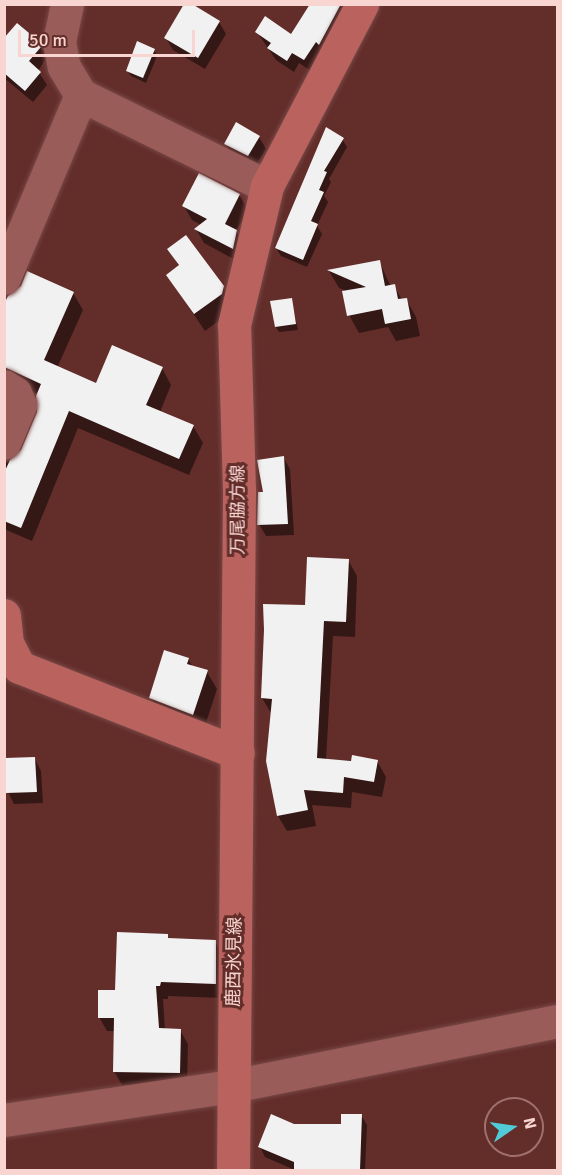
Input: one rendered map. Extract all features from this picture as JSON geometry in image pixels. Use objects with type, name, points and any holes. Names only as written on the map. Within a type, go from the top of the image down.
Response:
[{"type":"main road","name":"万尾脇方線","points":[[238,753],[239,490],[234,325],[267,186],[362,4]]},
{"type":"main road","points":[[4,615],[7,643],[19,667],[238,753]]},
{"type":"main road","name":"鹿西氷見線","points":[[233,1170],[232,1086],[238,753]]},
{"type":"street","points":[[67,4],[58,42],[64,67],[81,94],[267,186]]},
{"type":"street","points":[[4,278],[81,94]]},
{"type":"street","points":[[4,386],[15,393],[20,405],[4,444]]},
{"type":"street","points":[[4,1120],[232,1086],[558,1021]]},
{"type":"building","points":[[184,4],[192,4],[220,21],[198,58],[164,38]]},
{"type":"building","points":[[310,4],[341,4],[319,45],[316,42],[304,60],[292,53],[287,61],[267,48],[271,43],[255,32],[265,16],[291,34]]},
{"type":"building","points":[[17,23],[41,43],[41,47],[29,61],[41,72],[25,91],[4,73],[4,38]]},
{"type":"building","points":[[137,41],[155,49],[143,78],[126,71]]},
{"type":"building","points":[[236,122],[260,136],[248,156],[224,144]]},
{"type":"building","points":[[326,127],[344,138],[324,171],[327,172],[319,190],[324,192],[311,221],[318,224],[303,260],[275,248]]},
{"type":"building","points":[[199,173],[240,194],[225,224],[237,230],[233,249],[194,229],[207,219],[182,206]]},
{"type":"building","points":[[186,235],[224,286],[222,294],[194,314],[166,275],[179,265],[167,249]]},
{"type":"building","points":[[380,260],[385,286],[395,284],[398,299],[407,298],[411,319],[385,324],[382,309],[347,316],[342,291],[366,287],[327,270]]},
{"type":"building","points":[[27,271],[74,292],[44,360],[96,383],[112,345],[163,367],[146,405],[194,425],[179,459],[69,411],[21,528],[4,521],[4,473],[10,460],[21,450],[37,412],[36,396],[41,384],[4,367],[4,304],[8,296],[21,286]]},
{"type":"building","points":[[292,298],[296,324],[275,327],[270,301]]},
{"type":"building","points":[[284,456],[288,524],[257,525],[258,492],[263,492],[257,460]]},
{"type":"building","points":[[307,557],[349,559],[346,622],[324,621],[317,758],[351,761],[352,755],[378,760],[374,782],[344,777],[343,793],[304,790],[308,810],[277,816],[266,761],[272,699],[261,698],[263,604],[305,605]]},
{"type":"building","points":[[164,650],[189,658],[187,664],[208,670],[193,715],[149,698]]},
{"type":"building","points":[[35,757],[37,792],[6,793],[5,758]]},
{"type":"building","points":[[117,932],[168,934],[168,938],[216,940],[216,984],[161,982],[160,986],[156,986],[159,1028],[181,1029],[180,1073],[113,1072],[114,1018],[98,1018],[98,990],[115,990]]},
{"type":"building","points":[[271,1114],[294,1124],[341,1124],[341,1114],[362,1114],[360,1170],[294,1170],[294,1162],[258,1147]]}]
